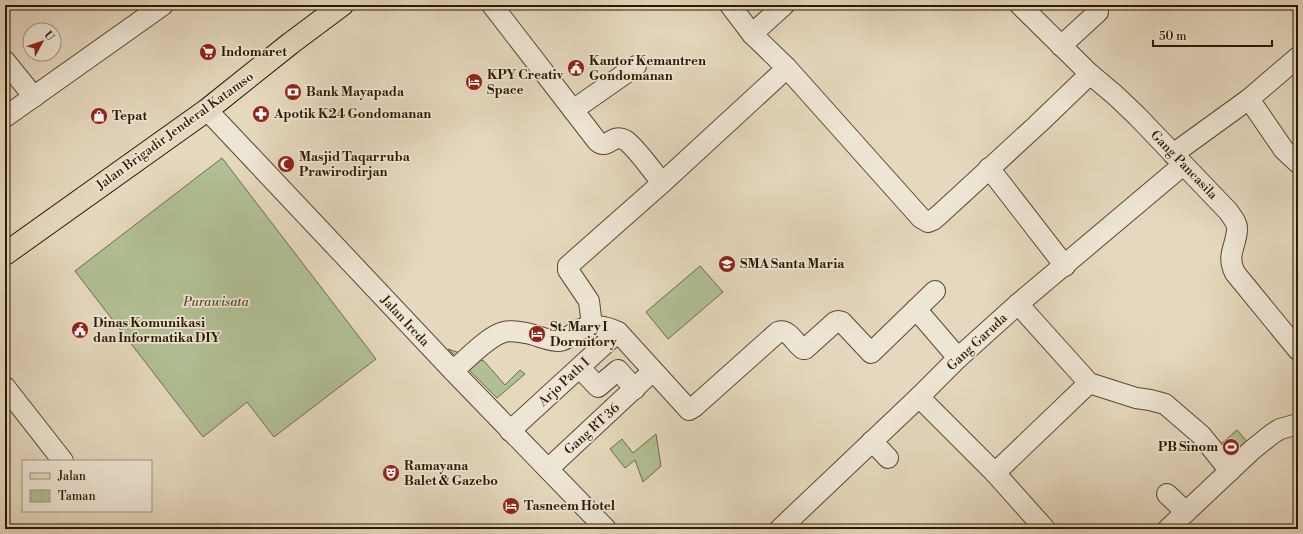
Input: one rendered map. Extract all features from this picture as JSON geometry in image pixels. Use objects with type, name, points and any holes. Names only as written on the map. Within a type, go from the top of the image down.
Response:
[{"type":"main road","name":"Jalan Brigadir Jenderal Katamso","points":[[5,254],[207,110],[291,43],[342,5]]},
{"type":"street","points":[[5,116],[163,5]]},
{"type":"street","points":[[492,5],[601,145],[616,139],[626,140],[662,183]]},
{"type":"street","points":[[730,5],[752,34],[787,68],[925,221],[929,222],[1037,125],[1090,74]]},
{"type":"street","points":[[752,34],[784,5]]},
{"type":"street","name":"Gang Pancasila","points":[[1020,5],[1090,74],[1125,105],[1228,211],[1235,221],[1237,230],[1231,262],[1235,273],[1298,350]]},
{"type":"street","points":[[1061,46],[1098,12]]},
{"type":"street","name":"Gang Garuda","points":[[780,529],[920,397],[958,358],[1018,304],[1065,266],[1178,159],[1298,56]]},
{"type":"street","points":[[5,61],[34,97]]},
{"type":"street","points":[[573,110],[636,66]]},
{"type":"street","points":[[592,326],[589,301],[567,268],[787,68]]},
{"type":"street","points":[[1249,99],[1284,150],[1298,163]]},
{"type":"street","name":"Jalan Ireda","points":[[207,110],[453,372],[606,529]]},
{"type":"street","points":[[989,168],[1065,266]]},
{"type":"street","points":[[453,372],[479,347],[503,332],[514,331],[528,333],[559,341],[566,339],[577,331],[588,326],[610,328],[618,332],[689,410],[778,332],[782,331],[787,333],[800,347],[805,349],[838,321],[842,322],[871,353],[935,291]]},
{"type":"street","points":[[1018,304],[1089,383],[1136,398],[1166,404],[1201,435],[1230,471]]},
{"type":"street","points":[[916,309],[958,358]]},
{"type":"street","name":"Arjo Path I","points":[[510,431],[618,332]]},
{"type":"street","name":"Gang RT 36","points":[[580,368],[598,387],[618,370],[635,389]]},
{"type":"street","name":"Gang RT 36","points":[[548,469],[653,372]]},
{"type":"street","points":[[995,473],[1089,383]]},
{"type":"street","points":[[5,388],[62,460]]},
{"type":"street","points":[[920,397],[995,473],[1045,529]]},
{"type":"street","points":[[1167,494],[1177,523],[1252,450],[1280,429],[1298,424]]},
{"type":"street","points":[[872,441],[888,458]]},
{"type":"green space","name":"Purawisata","points":[[222,158],[376,359],[274,437],[247,402],[203,437],[75,271]]},
{"type":"green space","points":[[700,266],[723,292],[668,339],[646,312]]},
{"type":"green space","points":[[448,349],[484,361],[505,385],[520,370],[525,374],[497,398]]},
{"type":"green space","name":"PB Sinom","points":[[1237,430],[1249,444],[1226,464],[1214,450]]},
{"type":"green space","points":[[656,434],[661,466],[643,482],[635,460],[625,468],[610,449],[622,439],[633,453]]},
{"type":"place","name":"Indomaret","points":[[208,52]]},
{"type":"place","name":"Kantor Kemantren Gondomanan","points":[[576,68]]},
{"type":"place","name":"KPY Creativ Space","points":[[474,82]]},
{"type":"place","name":"Bank Mayapada","points":[[293,92]]},
{"type":"place","name":"Apotik K24 Gondomanan","points":[[261,114]]},
{"type":"place","name":"Tepat","points":[[99,116]]},
{"type":"place","name":"Masjid Taqarruba Prawirodirjan","points":[[286,164]]},
{"type":"place","name":"SMA Santa Maria","points":[[727,264]]},
{"type":"place","name":"Dinas Komunikasi dan Informatika DIY","points":[[80,330]]},
{"type":"place","name":"St. Mary I Dormitory","points":[[537,334]]},
{"type":"place","name":"PB Sinom","points":[[1231,447]]},
{"type":"place","name":"Ramayana Balet & Gazebo","points":[[391,473]]},
{"type":"place","name":"Tasneem Hotel","points":[[511,506]]}]
